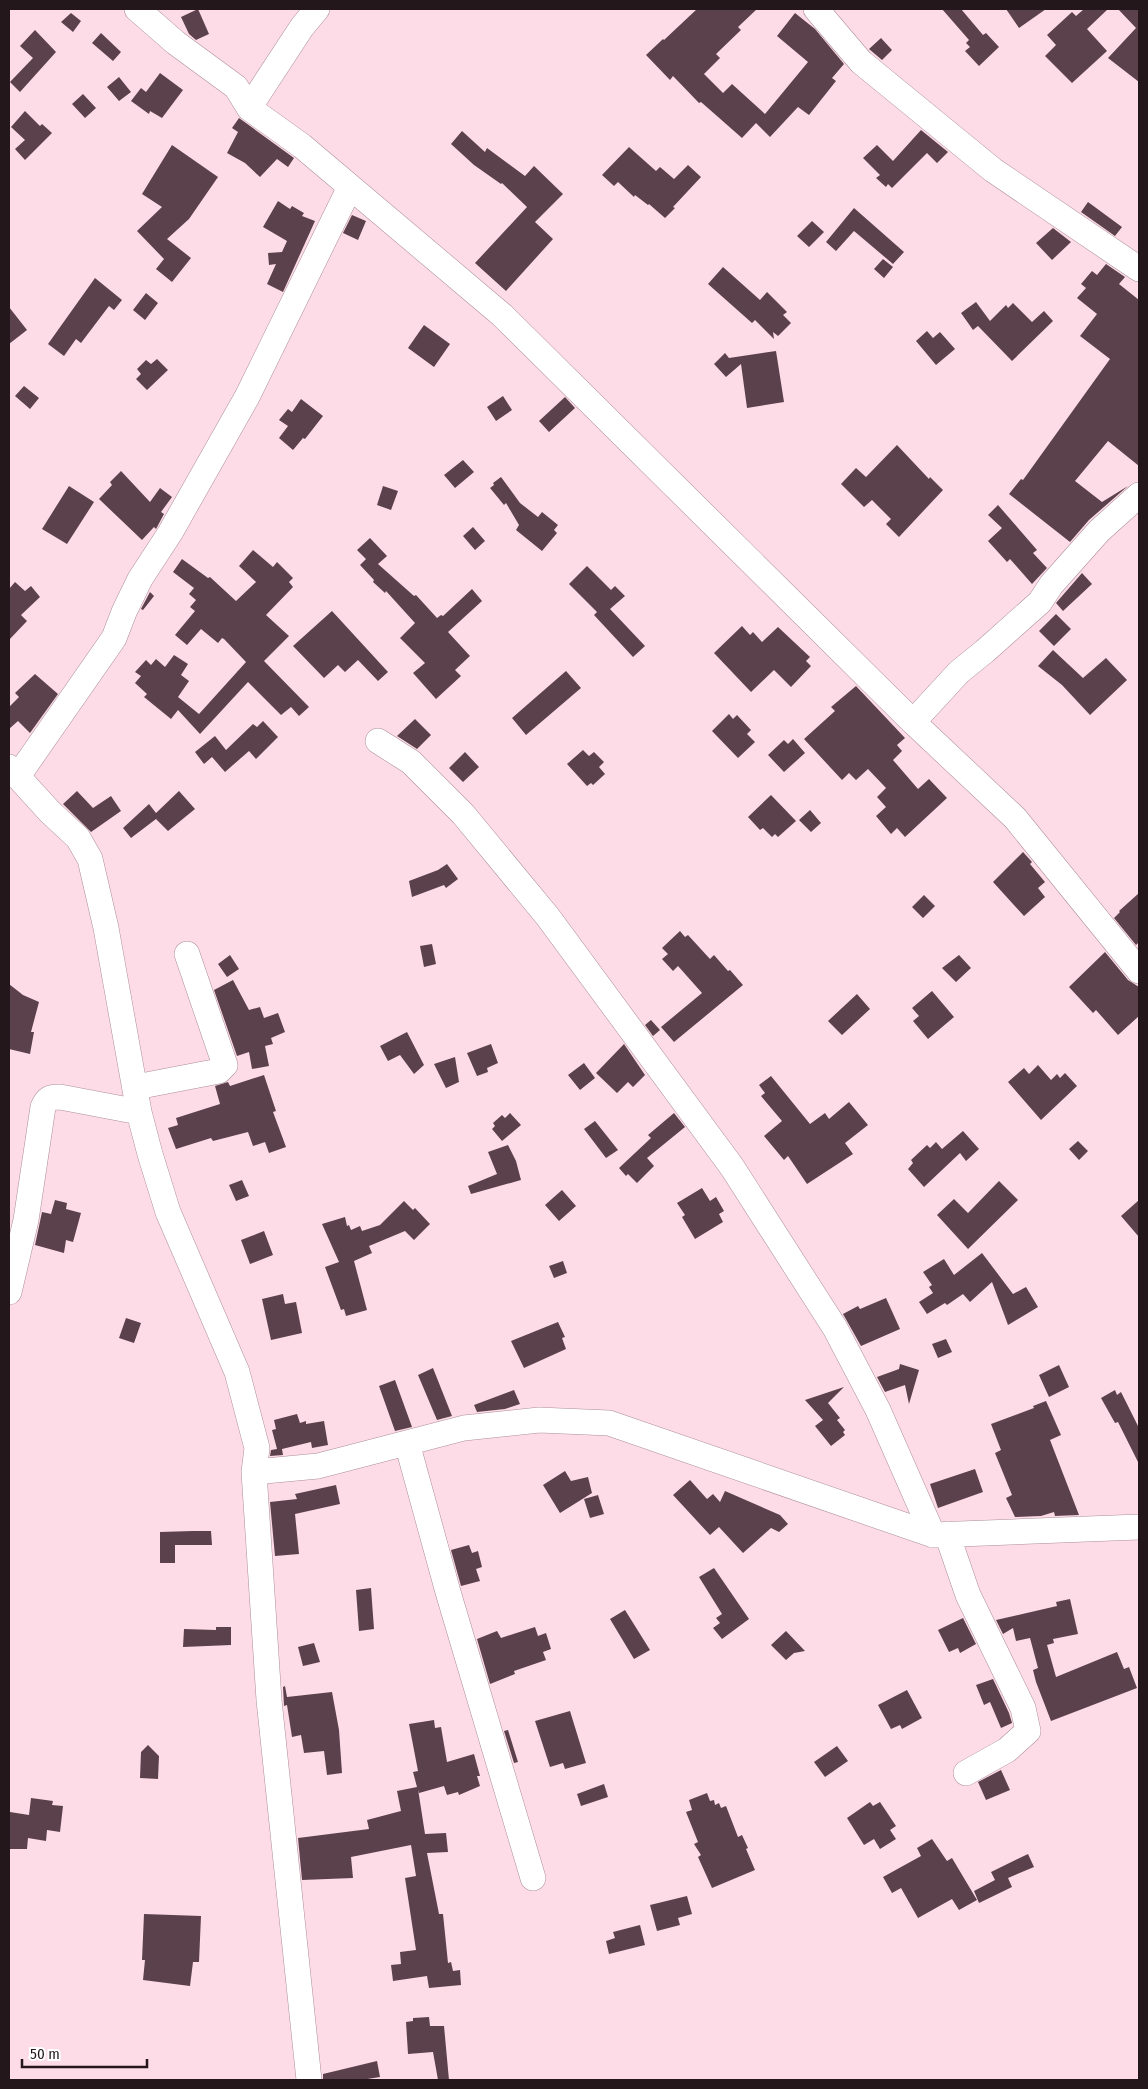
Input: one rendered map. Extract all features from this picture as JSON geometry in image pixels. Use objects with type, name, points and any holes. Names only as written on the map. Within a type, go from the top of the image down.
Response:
[{"type":"street","points":[[137,9],[176,43],[236,87],[249,108],[302,146],[502,315],[913,722],[1016,818],[1139,971]]},
{"type":"street","points":[[249,108],[302,28],[317,9]]},
{"type":"street","points":[[816,9],[861,62],[993,170],[1139,269]]},
{"type":"street","points":[[309,2080],[269,1700],[254,1472],[257,1448],[237,1372],[168,1212],[150,1154],[139,1112],[106,928],[90,859],[78,838],[50,812],[14,772],[114,638],[140,579],[170,533],[247,397],[350,187]]},
{"type":"street","points":[[913,722],[959,672],[1040,602],[1051,585],[1099,531],[1139,495]]},
{"type":"street","points":[[378,741],[411,762],[462,814],[548,917],[732,1167],[835,1328],[940,1534],[1023,1708],[1028,1731],[1007,1750],[966,1773]]},
{"type":"street","points":[[136,1087],[219,1071],[225,1065],[187,954]]},
{"type":"street","points":[[9,1292],[26,1220],[43,1107],[46,1100],[51,1097],[60,1097],[139,1112]]},
{"type":"street","points":[[254,1472],[318,1466],[464,1428],[539,1420],[610,1423],[940,1534],[1139,1527]]},
{"type":"street","points":[[407,1443],[448,1592],[533,1878]]},
{"type":"building","points":[[198,9],[209,34],[196,40],[189,34],[181,17]]},
{"type":"building","points":[[697,9],[757,9],[738,27],[741,30],[716,54],[720,58],[704,74],[723,93],[732,84],[765,114],[808,62],[777,36],[795,13],[815,29],[844,64],[832,78],[836,81],[809,115],[798,107],[770,137],[756,123],[742,138],[701,102],[699,103],[673,76],[670,80],[646,55]]},
{"type":"building","points":[[942,9],[961,9],[983,35],[986,33],[999,47],[979,66],[965,51],[970,47],[966,43],[969,40]]},
{"type":"building","points":[[1006,9],[1046,9],[1019,28]]},
{"type":"building","points":[[1084,9],[1108,9],[1087,29],[1107,51],[1072,83],[1045,56],[1056,45],[1047,35],[1072,12],[1076,16]]},
{"type":"building","points":[[1118,9],[1139,9],[1139,82],[1108,58],[1136,28]]},
{"type":"building","points":[[71,13],[81,21],[73,32],[61,22]]},
{"type":"building","points":[[35,30],[56,52],[20,92],[10,82],[33,58],[20,46]]},
{"type":"building","points":[[101,33],[121,52],[113,61],[92,43]]},
{"type":"building","points":[[881,38],[892,50],[882,60],[869,49]]},
{"type":"building","points":[[160,73],[183,90],[162,118],[150,111],[149,114],[131,101],[141,88],[146,92]]},
{"type":"building","points":[[119,77],[131,92],[119,101],[107,87]]},
{"type":"building","points":[[83,94],[96,108],[85,118],[72,104]]},
{"type":"building","points":[[25,111],[40,126],[42,124],[52,133],[25,160],[15,149],[25,140],[11,127]]},
{"type":"building","points":[[239,118],[294,158],[288,167],[277,159],[260,177],[245,163],[227,153],[238,132],[232,128]]},
{"type":"building","points":[[921,130],[948,152],[937,163],[927,153],[892,188],[888,184],[886,187],[876,178],[880,175],[863,158],[877,145],[893,161]]},
{"type":"building","points":[[462,131],[485,152],[487,148],[525,176],[534,166],[563,194],[535,222],[553,239],[506,291],[475,263],[527,207],[502,183],[474,165],[451,144]]},
{"type":"building","points":[[172,145],[218,177],[189,219],[167,239],[191,258],[172,282],[156,269],[164,259],[137,231],[162,207],[142,194]]},
{"type":"building","points":[[629,147],[656,171],[660,167],[674,179],[688,165],[701,177],[665,218],[649,204],[635,195],[634,197],[618,182],[614,186],[602,175]]},
{"type":"building","points":[[278,201],[290,209],[292,206],[304,213],[302,216],[315,221],[283,292],[267,284],[276,264],[269,265],[268,253],[282,252],[287,241],[263,227]]},
{"type":"building","points":[[1088,202],[1122,227],[1115,236],[1081,212]]},
{"type":"building","points":[[854,208],[904,252],[893,264],[854,231],[836,251],[826,242]]},
{"type":"building","points":[[352,215],[366,221],[358,240],[343,233]]},
{"type":"building","points":[[812,221],[824,232],[809,247],[797,236]]},
{"type":"building","points":[[1053,228],[1071,242],[1052,260],[1036,243]]},
{"type":"building","points":[[883,259],[893,267],[884,278],[874,269]]},
{"type":"building","points":[[1106,264],[1125,277],[1119,284],[1139,300],[1139,466],[1108,441],[1075,481],[1102,502],[1128,486],[1089,520],[1070,542],[1009,494],[1021,479],[1023,480],[1110,359],[1080,336],[1097,314],[1077,298],[1086,288],[1081,284],[1092,271],[1097,275]]},
{"type":"building","points":[[723,267],[760,300],[767,292],[787,312],[783,315],[791,323],[778,336],[773,332],[774,339],[755,320],[752,323],[708,284]]},
{"type":"building","points":[[95,278],[122,300],[114,310],[109,306],[81,343],[76,339],[64,356],[48,344]]},
{"type":"building","points":[[146,293],[158,303],[145,320],[133,310]]},
{"type":"building","points":[[976,302],[990,321],[1006,305],[1008,308],[1013,303],[1032,322],[1044,311],[1053,321],[1012,361],[978,326],[973,330],[961,313]]},
{"type":"building","points":[[9,307],[27,330],[9,344]]},
{"type":"building","points":[[424,325],[450,344],[434,367],[408,348]]},
{"type":"building","points":[[927,331],[933,338],[940,332],[955,349],[936,365],[916,341]]},
{"type":"building","points":[[776,351],[784,402],[747,408],[741,364],[726,377],[714,364],[725,353],[729,358]]},
{"type":"building","points":[[157,359],[168,370],[147,390],[136,379],[141,374],[137,369],[146,360],[151,364]]},
{"type":"building","points":[[24,386],[39,398],[30,409],[15,396]]},
{"type":"building","points":[[503,396],[512,410],[496,421],[487,407]]},
{"type":"building","points":[[565,397],[575,408],[549,432],[539,421]]},
{"type":"building","points":[[301,399],[323,416],[305,439],[303,438],[293,450],[279,438],[288,426],[279,420],[288,409],[292,412]]},
{"type":"building","points":[[897,445],[929,479],[930,477],[943,490],[899,537],[886,524],[891,519],[872,500],[864,507],[841,484],[856,468],[866,477]]},
{"type":"building","points":[[463,460],[474,472],[455,488],[444,475]]},
{"type":"building","points":[[121,471],[150,502],[160,488],[172,497],[161,512],[164,514],[156,529],[154,527],[142,540],[99,499],[112,485],[110,482]]},
{"type":"building","points":[[501,477],[520,503],[538,517],[542,512],[558,525],[554,530],[557,533],[542,551],[516,530],[519,525],[506,503],[504,505],[490,488]]},
{"type":"building","points":[[69,486],[94,502],[67,544],[42,529]]},
{"type":"building","points":[[383,486],[398,491],[391,510],[377,505]]},
{"type":"building","points":[[998,505],[1037,550],[1033,553],[1047,568],[1032,584],[1010,559],[1007,562],[988,541],[1002,528],[988,515]]},
{"type":"building","points":[[473,527],[485,541],[475,550],[463,536]]},
{"type":"building","points":[[370,538],[387,556],[378,564],[414,596],[416,595],[437,618],[441,615],[443,616],[472,589],[482,601],[448,632],[470,656],[455,670],[461,676],[436,699],[413,673],[425,663],[400,638],[415,623],[386,591],[385,593],[373,582],[374,580],[360,565],[366,559],[357,550]]},
{"type":"building","points":[[253,550],[273,567],[277,562],[293,578],[289,582],[293,587],[266,615],[289,636],[264,661],[309,707],[299,716],[291,707],[281,715],[248,682],[200,734],[178,710],[171,719],[144,697],[147,694],[135,683],[141,676],[135,672],[146,660],[151,665],[156,659],[165,667],[174,655],[188,664],[181,675],[189,681],[178,697],[199,714],[246,662],[224,639],[222,638],[218,643],[201,629],[187,645],[175,635],[195,611],[190,607],[196,600],[189,594],[194,588],[173,572],[182,559],[208,578],[210,577],[236,601],[256,582],[239,566]]},
{"type":"building","points":[[587,566],[611,590],[615,586],[625,596],[610,609],[645,646],[633,657],[594,615],[597,612],[569,584]]},
{"type":"building","points":[[1082,573],[1092,584],[1063,611],[1056,603]]},
{"type":"building","points":[[15,582],[25,591],[31,586],[40,597],[21,615],[27,621],[9,640],[9,589]]},
{"type":"building","points":[[150,592],[154,596],[143,610],[141,609]]},
{"type":"building","points":[[332,611],[388,672],[378,681],[358,660],[345,672],[338,665],[324,678],[293,646]]},
{"type":"building","points":[[1056,614],[1071,629],[1054,646],[1039,631]]},
{"type":"building","points":[[742,626],[750,635],[753,632],[762,642],[778,627],[810,657],[806,661],[811,666],[791,687],[774,670],[751,692],[714,653]]},
{"type":"building","points":[[1053,650],[1083,678],[1106,658],[1127,680],[1090,715],[1062,685],[1038,666]]},
{"type":"building","points":[[566,671],[581,688],[526,735],[512,718]]},
{"type":"building","points":[[35,674],[58,694],[30,733],[18,721],[9,729],[9,707],[19,697],[15,693]]},
{"type":"building","points":[[856,686],[905,738],[897,745],[902,751],[893,760],[918,789],[929,779],[947,798],[905,837],[897,828],[891,834],[876,816],[886,807],[877,797],[886,788],[868,769],[856,780],[849,773],[842,780],[804,739],[835,711],[831,707]]},
{"type":"building","points":[[729,714],[733,719],[737,715],[751,730],[747,734],[755,742],[738,758],[712,731]]},
{"type":"building","points":[[415,719],[431,735],[417,749],[397,736]]},
{"type":"building","points":[[263,721],[278,737],[256,759],[249,751],[225,772],[212,757],[204,764],[195,752],[215,736],[226,750],[253,724],[257,727]]},
{"type":"building","points":[[793,739],[805,753],[784,772],[768,755],[784,740],[788,744]]},
{"type":"building","points":[[583,750],[589,756],[594,752],[604,762],[599,767],[605,774],[593,785],[591,783],[587,786],[567,764]]},
{"type":"building","points":[[465,752],[479,767],[463,782],[449,768]]},
{"type":"building","points":[[77,791],[93,808],[111,796],[121,811],[91,832],[63,804]]},
{"type":"building","points":[[179,791],[195,809],[168,831],[156,819],[131,838],[123,828],[149,804],[156,813]]},
{"type":"building","points":[[771,795],[796,821],[778,837],[775,834],[772,837],[763,828],[760,830],[748,817]]},
{"type":"building","points":[[810,810],[821,823],[811,832],[799,820]]},
{"type":"building","points":[[1023,852],[1045,882],[1038,888],[1045,897],[1024,916],[993,882]]},
{"type":"building","points":[[447,864],[458,879],[446,888],[444,885],[412,897],[409,881],[438,870]]},
{"type":"building","points":[[1139,893],[1139,942],[1136,945],[1114,918]]},
{"type":"building","points":[[924,895],[935,906],[923,918],[912,907]]},
{"type":"building","points":[[680,931],[685,937],[688,935],[710,959],[714,955],[743,985],[674,1042],[661,1027],[702,993],[678,966],[673,971],[662,959],[668,954],[662,948]]},
{"type":"building","points":[[432,944],[436,964],[424,967],[420,946]]},
{"type":"building","points":[[1105,952],[1128,980],[1139,987],[1139,1016],[1118,1035],[1096,1010],[1093,1013],[1069,987]]},
{"type":"building","points":[[230,955],[239,969],[227,977],[218,964]]},
{"type":"building","points":[[959,955],[971,968],[956,982],[942,968]]},
{"type":"building","points":[[233,980],[249,1010],[260,1007],[264,1018],[278,1013],[285,1032],[271,1038],[273,1044],[265,1046],[269,1066],[252,1069],[249,1052],[237,1056],[214,990]]},
{"type":"building","points":[[9,984],[23,995],[39,1002],[31,1032],[34,1032],[30,1054],[9,1049]]},
{"type":"building","points":[[932,991],[954,1017],[928,1039],[913,1021],[919,1016],[912,1008]]},
{"type":"building","points":[[857,994],[870,1009],[842,1035],[828,1021]]},
{"type":"building","points":[[651,1020],[660,1030],[653,1036],[645,1025]]},
{"type":"building","points":[[407,1032],[424,1065],[414,1074],[400,1055],[388,1061],[380,1046]]},
{"type":"building","points":[[491,1044],[498,1063],[487,1068],[488,1072],[477,1076],[467,1053]]},
{"type":"building","points":[[624,1044],[645,1075],[633,1087],[628,1082],[617,1093],[596,1073]]},
{"type":"building","points":[[455,1057],[459,1082],[446,1088],[434,1064]]},
{"type":"building","points":[[584,1063],[595,1078],[580,1090],[568,1075]]},
{"type":"building","points":[[1038,1065],[1051,1080],[1057,1074],[1060,1078],[1065,1073],[1077,1086],[1041,1120],[1008,1082],[1024,1068],[1029,1074]]},
{"type":"building","points":[[264,1075],[276,1111],[273,1112],[286,1147],[269,1153],[265,1142],[253,1146],[248,1132],[213,1141],[211,1138],[176,1149],[168,1128],[178,1125],[176,1118],[220,1104],[215,1086],[228,1082],[230,1086]]},
{"type":"building","points":[[771,1076],[810,1124],[825,1113],[829,1119],[849,1102],[868,1125],[845,1143],[853,1154],[807,1184],[788,1156],[784,1160],[764,1136],[782,1121],[761,1096],[765,1093],[759,1085]]},
{"type":"building","points":[[510,1113],[521,1125],[502,1141],[492,1129],[495,1126],[493,1123],[502,1115],[505,1118]]},
{"type":"building","points":[[674,1113],[685,1127],[647,1158],[654,1166],[637,1183],[628,1174],[626,1176],[619,1168],[651,1138],[648,1135]]},
{"type":"building","points":[[595,1121],[618,1150],[606,1158],[584,1129]]},
{"type":"building","points":[[963,1131],[979,1149],[966,1161],[960,1153],[924,1187],[908,1169],[913,1163],[911,1160],[927,1145],[930,1148],[936,1142],[942,1149]]},
{"type":"building","points":[[1078,1141],[1088,1151],[1079,1160],[1069,1149]]},
{"type":"building","points":[[508,1145],[516,1161],[521,1180],[471,1194],[468,1186],[497,1174],[488,1152]]},
{"type":"building","points":[[242,1180],[249,1196],[236,1201],[229,1185]]},
{"type":"building","points":[[999,1181],[1018,1200],[968,1249],[937,1215],[954,1199],[968,1213]]},
{"type":"building","points":[[702,1188],[710,1201],[716,1197],[724,1211],[719,1214],[723,1222],[695,1239],[682,1217],[685,1215],[677,1203]]},
{"type":"building","points":[[562,1190],[576,1206],[559,1221],[545,1205]]},
{"type":"building","points":[[55,1200],[67,1203],[66,1209],[81,1213],[73,1242],[66,1240],[64,1253],[35,1245],[42,1212],[51,1214]]},
{"type":"building","points":[[1139,1200],[1139,1237],[1121,1216]]},
{"type":"building","points":[[404,1201],[413,1210],[415,1208],[430,1224],[414,1240],[405,1231],[369,1246],[372,1253],[354,1261],[367,1310],[346,1316],[344,1309],[341,1310],[325,1267],[339,1262],[322,1224],[345,1217],[347,1226],[349,1225],[351,1230],[360,1226],[362,1231],[380,1225]]},
{"type":"building","points":[[264,1231],[273,1255],[250,1264],[241,1240]]},
{"type":"building","points":[[982,1253],[1013,1294],[1026,1287],[1038,1307],[1008,1325],[992,1282],[970,1302],[963,1294],[947,1305],[945,1303],[927,1314],[919,1302],[933,1293],[929,1287],[932,1285],[923,1272],[944,1259],[954,1275]]},
{"type":"building","points":[[563,1261],[567,1273],[554,1278],[549,1266]]},
{"type":"building","points":[[283,1294],[285,1304],[296,1302],[302,1333],[271,1340],[262,1299]]},
{"type":"building","points":[[886,1298],[900,1329],[861,1346],[843,1314],[858,1306],[860,1309]]},
{"type":"building","points":[[126,1318],[141,1323],[134,1343],[119,1338]]},
{"type":"building","points":[[558,1322],[565,1337],[562,1338],[566,1349],[524,1368],[511,1341]]},
{"type":"building","points":[[946,1339],[952,1352],[938,1358],[932,1344]]},
{"type":"building","points":[[900,1364],[919,1370],[909,1404],[905,1385],[885,1392],[877,1377],[899,1369]]},
{"type":"building","points":[[1059,1365],[1069,1387],[1049,1397],[1039,1375]]},
{"type":"building","points":[[433,1368],[452,1416],[437,1420],[418,1375]]},
{"type":"building","points":[[395,1380],[412,1427],[395,1431],[379,1386]]},
{"type":"building","points":[[844,1387],[828,1403],[840,1418],[837,1420],[845,1430],[843,1432],[845,1435],[831,1446],[815,1426],[823,1420],[805,1400]]},
{"type":"building","points":[[514,1390],[520,1404],[505,1409],[477,1412],[474,1405]]},
{"type":"building","points":[[1115,1390],[1117,1395],[1121,1392],[1139,1428],[1139,1464],[1118,1422],[1115,1423],[1101,1398]]},
{"type":"building","points":[[1046,1401],[1061,1435],[1050,1440],[1079,1515],[1055,1516],[1054,1512],[1041,1516],[1015,1517],[1006,1498],[1012,1495],[995,1453],[1001,1450],[991,1424],[1034,1408],[1033,1406]]},
{"type":"building","points":[[297,1414],[300,1423],[324,1421],[328,1445],[312,1448],[311,1442],[282,1449],[283,1455],[270,1456],[271,1450],[277,1449],[272,1430],[276,1429],[274,1420]]},
{"type":"building","points":[[975,1469],[983,1492],[938,1508],[930,1484]]},
{"type":"building","points":[[565,1471],[571,1481],[588,1477],[592,1493],[560,1513],[543,1485]]},
{"type":"building","points":[[690,1480],[707,1499],[713,1494],[720,1502],[725,1491],[780,1515],[788,1524],[779,1532],[771,1528],[743,1553],[719,1527],[710,1535],[673,1495]]},
{"type":"building","points":[[336,1485],[340,1504],[295,1514],[299,1554],[275,1556],[270,1502],[297,1499],[295,1494]]},
{"type":"building","points":[[598,1495],[604,1514],[590,1518],[584,1499]]},
{"type":"building","points":[[211,1531],[212,1545],[175,1545],[175,1563],[160,1563],[160,1532]]},
{"type":"building","points":[[469,1545],[472,1553],[478,1551],[482,1567],[476,1569],[480,1581],[461,1586],[451,1550]]},
{"type":"building","points":[[714,1568],[749,1619],[722,1639],[713,1628],[720,1623],[716,1618],[722,1614],[699,1577]]},
{"type":"building","points":[[371,1588],[374,1629],[359,1631],[356,1590]]},
{"type":"building","points":[[1070,1599],[1078,1634],[1053,1639],[1054,1643],[1047,1645],[1056,1677],[1117,1652],[1124,1669],[1129,1667],[1137,1688],[1051,1721],[1036,1682],[1033,1670],[1038,1668],[1030,1638],[1016,1641],[1013,1628],[1003,1634],[996,1620],[1057,1606],[1056,1602]]},
{"type":"building","points":[[625,1610],[650,1650],[634,1659],[610,1619]]},
{"type":"building","points":[[963,1618],[976,1644],[960,1653],[958,1648],[949,1652],[938,1630]]},
{"type":"building","points":[[216,1627],[231,1627],[231,1645],[183,1647],[184,1629],[216,1630]]},
{"type":"building","points":[[535,1627],[538,1636],[546,1633],[551,1649],[543,1652],[546,1660],[514,1671],[515,1674],[490,1684],[477,1639],[497,1631],[501,1638]]},
{"type":"building","points":[[786,1631],[805,1651],[794,1653],[786,1660],[771,1645]]},
{"type":"building","points":[[314,1643],[320,1662],[303,1666],[298,1647]]},
{"type":"building","points":[[993,1679],[1012,1723],[1001,1728],[990,1702],[984,1705],[976,1685]]},
{"type":"building","points":[[285,1686],[287,1697],[332,1692],[339,1730],[342,1773],[327,1775],[324,1751],[304,1753],[301,1735],[292,1737],[287,1705],[284,1706],[283,1687]]},
{"type":"building","points":[[907,1690],[922,1718],[902,1729],[900,1725],[891,1729],[878,1705]]},
{"type":"building","points":[[570,1711],[586,1763],[565,1769],[563,1763],[550,1767],[535,1721]]},
{"type":"building","points":[[434,1720],[435,1728],[441,1727],[447,1762],[474,1754],[480,1776],[477,1776],[480,1786],[459,1795],[458,1792],[447,1795],[444,1786],[419,1793],[418,1789],[425,1834],[446,1833],[448,1852],[427,1853],[439,1914],[443,1914],[448,1963],[451,1962],[453,1971],[460,1970],[461,1985],[429,1988],[427,1976],[393,1981],[391,1965],[401,1964],[400,1952],[416,1950],[405,1878],[416,1876],[411,1845],[351,1857],[353,1878],[302,1880],[298,1838],[369,1829],[367,1820],[401,1811],[397,1791],[417,1787],[413,1772],[418,1771],[409,1724]]},
{"type":"building","points":[[508,1730],[518,1762],[514,1763],[504,1731]]},
{"type":"building","points":[[148,1745],[159,1756],[158,1779],[140,1778],[141,1752]]},
{"type":"building","points":[[837,1746],[848,1761],[825,1777],[814,1762]]},
{"type":"building","points":[[1001,1770],[1010,1790],[986,1800],[978,1782]]},
{"type":"building","points":[[604,1784],[608,1797],[581,1806],[577,1794]]},
{"type":"building","points":[[707,1793],[710,1801],[714,1800],[715,1805],[719,1803],[721,1808],[726,1806],[738,1837],[742,1835],[748,1848],[746,1849],[755,1870],[712,1888],[698,1857],[701,1855],[694,1844],[698,1842],[686,1812],[692,1810],[689,1800]]},
{"type":"building","points":[[31,1798],[53,1801],[52,1805],[63,1806],[60,1832],[47,1830],[46,1841],[28,1838],[27,1849],[10,1849],[10,1812],[29,1815]]},
{"type":"building","points":[[870,1802],[873,1806],[880,1802],[896,1826],[890,1830],[896,1839],[880,1849],[874,1839],[864,1845],[847,1818]]},
{"type":"building","points":[[932,1839],[947,1861],[952,1858],[977,1900],[959,1910],[952,1899],[918,1918],[901,1888],[892,1893],[883,1877],[921,1856],[917,1848]]},
{"type":"building","points":[[1028,1854],[1034,1867],[1008,1878],[1012,1887],[979,1903],[974,1891],[995,1880],[991,1872]]},
{"type":"building","points":[[687,1896],[692,1914],[678,1918],[680,1925],[657,1931],[650,1905]]},
{"type":"building","points":[[144,1914],[201,1916],[199,1962],[193,1962],[190,1986],[143,1980],[145,1960],[142,1960]]},
{"type":"building","points":[[640,1925],[645,1945],[609,1954],[606,1941],[615,1938],[613,1932]]},
{"type":"building","points":[[429,2017],[430,2026],[444,2026],[449,2080],[438,2080],[433,2052],[408,2054],[406,2022],[413,2021],[413,2018]]},
{"type":"building","points":[[377,2061],[380,2077],[361,2080],[323,2080],[323,2074]]}]
